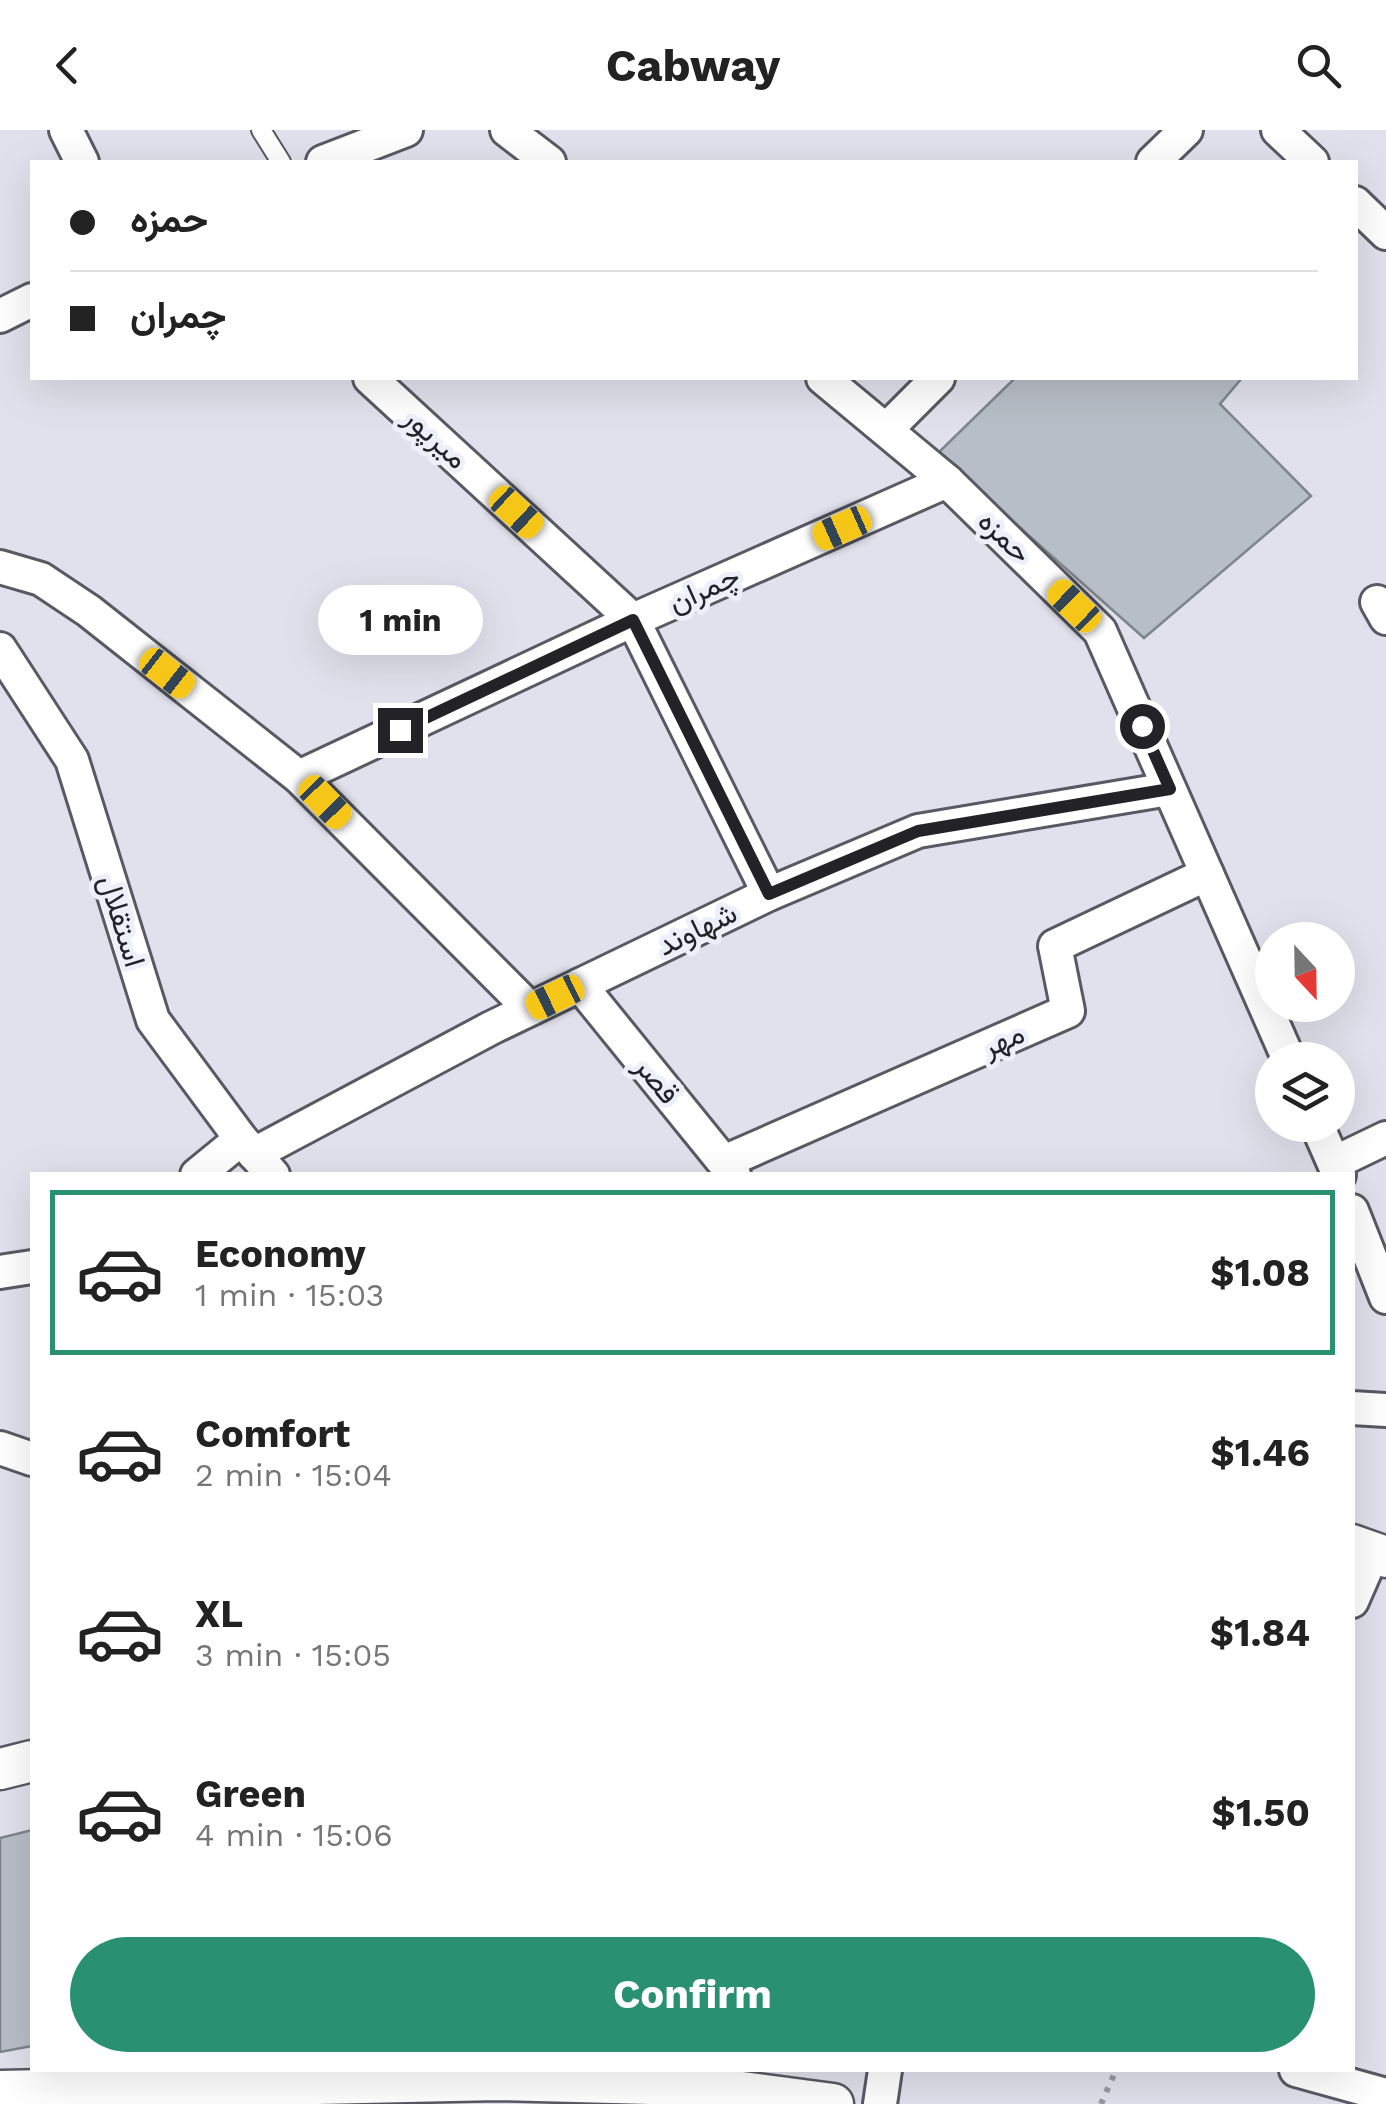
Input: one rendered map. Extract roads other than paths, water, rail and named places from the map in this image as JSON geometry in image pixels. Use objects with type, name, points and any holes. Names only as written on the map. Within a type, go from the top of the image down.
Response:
[{"type":"street","points":[[66,130],[81,160]]},
{"type":"street","points":[[328,160],[406,130]]},
{"type":"street","points":[[508,130],[546,160]]},
{"type":"street","points":[[1155,160],[1186,130]]},
{"type":"street","points":[[1278,130],[1310,160]]},
{"type":"street","points":[[1358,206],[1386,233]]},
{"type":"street","points":[[0,316],[30,301]]},
{"type":"street","name":"میرپور","points":[[372,380],[633,620]]},
{"type":"street","name":"حمزه","points":[[826,380],[888,428],[1100,631],[1281,1042]]},
{"type":"street","points":[[888,428],[936,380]]},
{"type":"street","name":"چمران","points":[[299,776],[633,620],[947,482]]},
{"type":"street","points":[[0,566],[40,579],[89,611],[299,776],[530,1009]]},
{"type":"street","points":[[633,620],[769,894]]},
{"type":"street","name":"استقلال","points":[[0,649],[72,760],[153,1020],[256,1156]]},
{"type":"street","name":"شهاوند","points":[[206,1172],[256,1156],[530,1009],[769,894],[918,831],[1170,789]]},
{"type":"street","name":"مهر","points":[[729,1169],[1068,1011],[1056,946],[1207,874]]},
{"type":"street","name":"قصر","points":[[580,985],[729,1169]]},
{"type":"street","points":[[1325,1142],[1336,1169],[1386,1138]]},
{"type":"street","points":[[1355,1218],[1386,1297]]},
{"type":"street","points":[[0,1272],[30,1266]]},
{"type":"street","points":[[1355,1408],[1386,1410]]},
{"type":"street","points":[[0,1448],[30,1458]]},
{"type":"street","points":[[1355,1593],[1371,1552]]},
{"type":"street","points":[[0,1769],[30,1762]]},
{"type":"street","points":[[880,2104],[885,2072]]},
{"type":"street","points":[[1303,2072],[1386,2095]]},
{"type":"street","points":[[0,2091],[689,2085],[833,2104]]},
{"type":"lane","points":[[260,130],[280,160]]}]
